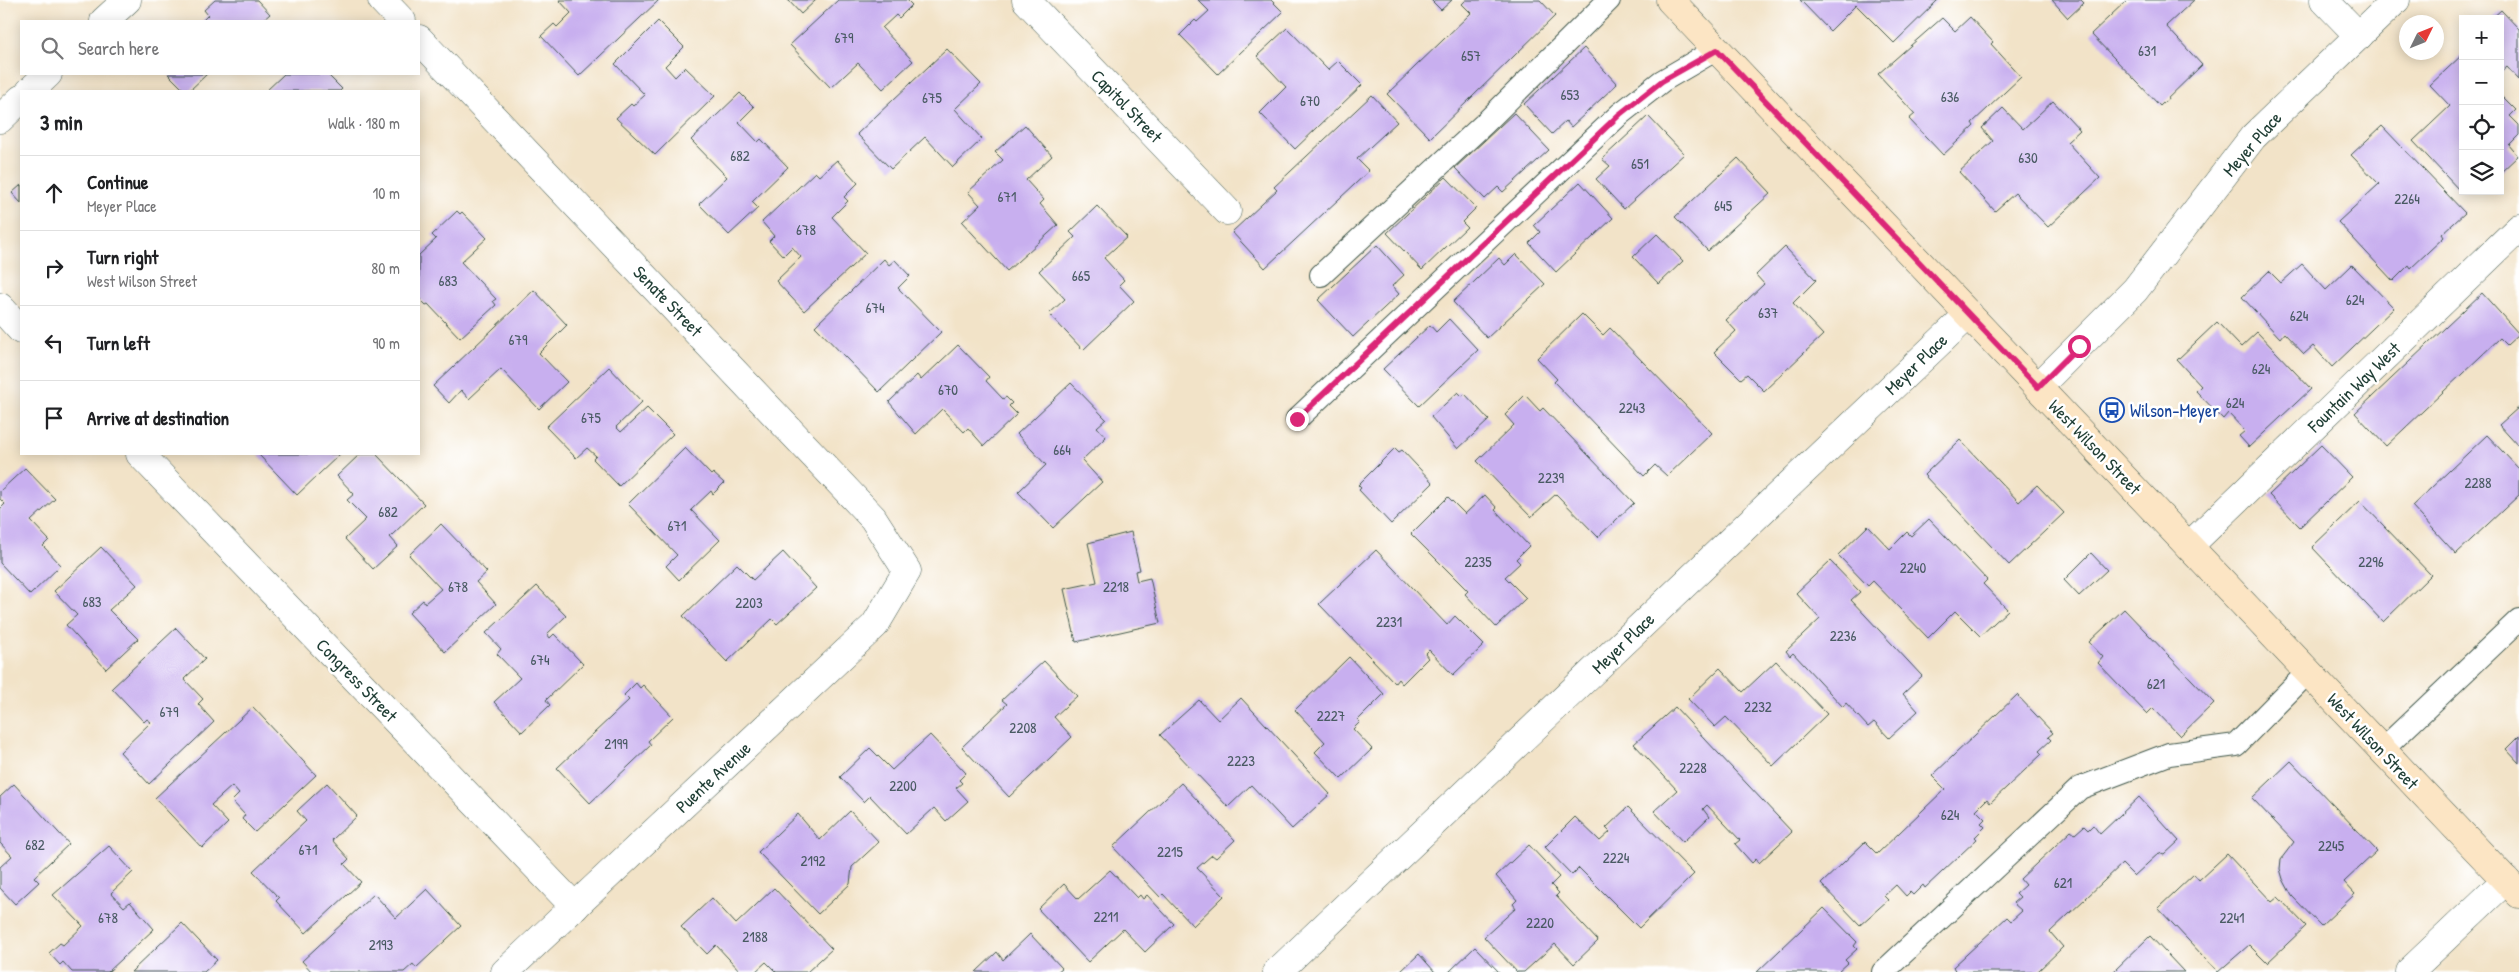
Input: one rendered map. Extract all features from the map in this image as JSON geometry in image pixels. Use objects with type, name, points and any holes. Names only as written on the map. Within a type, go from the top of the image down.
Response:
[{"type":"street","points":[[105,20],[127,0]]},
{"type":"street","points":[[382,0],[401,20]]},
{"type":"street","name":"Capitol Street","points":[[1026,0],[1227,211]]},
{"type":"street","name":"West Wilson Street","points":[[1670,0],[2513,887]]},
{"type":"street","points":[[2324,0],[2358,36]]},
{"type":"street","name":"Meyer Place","points":[[2038,387],[2135,290],[2253,137],[2396,0]]},
{"type":"street","name":"Senate Street","points":[[420,40],[873,518],[907,572]]},
{"type":"street","points":[[31,90],[47,75]]},
{"type":"street","points":[[0,119],[20,100]]},
{"type":"street","name":"Fountain Way West","points":[[2189,546],[2519,228]]},
{"type":"street","points":[[0,308],[20,329]]},
{"type":"street","name":"Meyer Place","points":[[1277,972],[1969,314]]},
{"type":"street","name":"Congress Street","points":[[141,455],[575,907]]},
{"type":"street","name":"Puente Avenue","points":[[505,972],[875,625],[907,572]]},
{"type":"street","points":[[2409,972],[2513,887]]},
{"type":"lane","points":[[1321,275],[1484,124],[1608,0]]},
{"type":"lane","points":[[1297,419],[1620,114],[1662,81],[1717,50]]},
{"type":"lane","points":[[2382,750],[2519,620]]},
{"type":"lane","points":[[1883,972],[2080,788],[2169,754],[2236,745],[2308,672]]},
{"type":"building","points":[[215,0],[257,0],[270,14],[263,20],[203,20],[208,15],[204,10]]},
{"type":"building","points":[[559,0],[659,0],[579,76],[541,36],[554,24],[557,27],[571,13]]},
{"type":"building","points":[[788,0],[816,0],[801,14]]},
{"type":"building","points":[[838,0],[907,0],[912,5],[899,18],[896,15],[882,28],[913,61],[883,89],[858,63],[831,88],[790,45]]},
{"type":"building","points":[[1198,0],[1271,0],[1283,12],[1218,74],[1180,35],[1195,20],[1197,22],[1209,11]]},
{"type":"building","points":[[1431,0],[1452,0],[1441,10]]},
{"type":"building","points":[[1466,0],[1540,0],[1555,16],[1430,138],[1387,94],[1471,13],[1462,4]]},
{"type":"building","points":[[1800,0],[1938,0],[1894,43],[1856,5],[1830,31]]},
{"type":"building","points":[[2052,0],[2081,0],[2084,3],[2068,18]]},
{"type":"building","points":[[2127,0],[2194,0],[2166,26],[2202,65],[2160,106],[2091,34]]},
{"type":"building","points":[[2501,10],[2519,29],[2519,80],[2507,67],[2504,70],[2504,15],[2495,15]]},
{"type":"building","points":[[1970,17],[2021,77],[1972,123],[1974,126],[1943,155],[1909,119],[1915,114],[1878,74],[1942,18],[1955,31]]},
{"type":"building","points":[[658,21],[684,47],[665,66],[675,77],[685,67],[715,96],[655,155],[616,118],[631,104],[633,106],[645,95],[615,64]]},
{"type":"building","points":[[1287,28],[1328,70],[1338,61],[1362,85],[1295,149],[1260,113],[1286,87],[1257,56]]},
{"type":"building","points":[[1584,48],[1617,84],[1571,127],[1566,121],[1552,134],[1524,104]]},
{"type":"building","points":[[947,49],[981,84],[955,109],[982,139],[953,167],[925,137],[891,169],[857,134]]},
{"type":"building","points":[[2459,58],[2459,190],[2413,141],[2450,106],[2430,85]]},
{"type":"building","points":[[169,75],[206,75],[190,90],[184,90]]},
{"type":"building","points":[[283,75],[328,75],[342,89],[341,90],[267,90]]},
{"type":"building","points":[[740,93],[754,107],[739,122],[758,142],[761,139],[788,167],[752,202],[758,208],[729,235],[699,204],[727,177],[691,140]]},
{"type":"building","points":[[1372,95],[1397,122],[1357,159],[1369,171],[1265,268],[1232,232],[1277,190],[1274,187]]},
{"type":"building","points":[[2504,98],[2516,110],[2510,116],[2519,125],[2519,135],[2509,145],[2518,156],[2504,169]]},
{"type":"building","points":[[2053,101],[2080,130],[2067,142],[2100,178],[2048,227],[2015,193],[1995,211],[1959,172],[1993,141],[1982,128],[2003,108],[2023,129]]},
{"type":"building","points":[[1514,113],[1549,150],[1503,192],[1498,187],[1485,199],[1455,168]]},
{"type":"building","points":[[1648,116],[1684,154],[1624,209],[1596,179],[1610,166],[1602,159]]},
{"type":"building","points":[[1025,125],[1052,156],[1026,180],[1044,200],[1040,204],[1058,225],[1007,271],[962,222],[980,205],[968,192],[1003,160],[995,152]]},
{"type":"building","points":[[2382,126],[2465,213],[2442,234],[2444,237],[2411,268],[2409,265],[2393,281],[2338,222],[2379,184],[2351,155]]},
{"type":"building","points":[[1738,158],[1771,193],[1708,251],[1675,217]]},
{"type":"building","points":[[837,160],[858,183],[844,197],[848,201],[832,217],[866,253],[804,311],[776,281],[801,257],[792,247],[783,256],[769,241],[774,236],[762,222],[815,172],[819,176]]},
{"type":"building","points":[[1446,177],[1476,208],[1462,222],[1467,227],[1422,270],[1387,233]]},
{"type":"building","points":[[1580,182],[1613,218],[1556,272],[1529,243],[1540,232],[1534,225]]},
{"type":"building","points":[[20,186],[20,202],[12,193]]},
{"type":"building","points":[[1097,206],[1127,237],[1104,258],[1124,280],[1119,285],[1134,301],[1083,350],[1049,314],[1065,299],[1039,271],[1075,237],[1070,232]]},
{"type":"building","points":[[457,211],[460,214],[462,212],[487,238],[461,262],[496,299],[493,301],[496,305],[460,338],[428,304],[426,305],[420,299],[420,254],[436,239],[432,235]]},
{"type":"building","points":[[1657,234],[1683,261],[1659,284],[1633,257]]},
{"type":"building","points":[[1377,245],[1404,275],[1392,286],[1399,294],[1353,337],[1318,300]]},
{"type":"building","points":[[1785,247],[1816,280],[1793,303],[1823,335],[1764,391],[1747,374],[1741,379],[1714,352],[1736,331],[1726,320],[1764,284],[1756,275]]},
{"type":"building","points":[[1516,254],[1545,284],[1487,338],[1453,302],[1499,258],[1505,265]]},
{"type":"building","points":[[884,259],[889,265],[895,260],[910,276],[898,288],[941,332],[879,392],[815,326]]},
{"type":"building","points":[[2302,264],[2326,290],[2352,265],[2394,308],[2332,367],[2313,346],[2304,354],[2284,333],[2280,338],[2242,297],[2269,271],[2281,283]]},
{"type":"building","points":[[534,290],[567,325],[539,353],[567,382],[539,409],[501,369],[469,399],[461,390],[449,403],[433,386]]},
{"type":"building","points":[[2482,293],[2519,334],[2507,345],[2500,338],[2386,446],[2355,413]]},
{"type":"building","points":[[1582,314],[1603,335],[1610,328],[1712,433],[1667,476],[1655,465],[1644,476],[1554,382],[1557,379],[1537,358]]},
{"type":"building","points":[[1449,319],[1478,350],[1419,406],[1383,369],[1430,325],[1436,332]]},
{"type":"building","points":[[2217,322],[2241,347],[2257,332],[2311,389],[2249,447],[2239,436],[2245,431],[2228,413],[2223,419],[2196,391],[2201,386],[2177,360]]},
{"type":"building","points":[[958,345],[989,377],[986,381],[1003,399],[1006,397],[1012,403],[1009,406],[1017,414],[984,446],[968,428],[964,432],[942,409],[916,434],[889,402],[917,375],[921,380]]},
{"type":"building","points":[[609,367],[642,402],[616,427],[621,432],[647,408],[673,434],[619,486],[593,459],[596,456],[587,448],[576,458],[546,427]]},
{"type":"building","points":[[1071,383],[1106,419],[1097,427],[1106,437],[1082,460],[1102,482],[1053,528],[1018,492],[1046,465],[1017,434]]},
{"type":"building","points":[[1458,392],[1462,396],[1465,394],[1489,420],[1458,449],[1431,417]]},
{"type":"building","points":[[1525,395],[1540,411],[1543,408],[1634,503],[1598,537],[1556,494],[1531,517],[1477,461],[1514,425],[1505,415]]},
{"type":"building","points":[[2519,407],[2519,447],[2499,425]]},
{"type":"building","points":[[2487,435],[2519,469],[2519,495],[2456,554],[2412,506]]},
{"type":"building","points":[[1960,440],[2019,502],[2037,485],[2064,513],[2009,565],[1924,475]]},
{"type":"building","points":[[2321,445],[2352,477],[2300,527],[2269,495]]},
{"type":"building","points":[[685,448],[711,475],[713,473],[724,483],[713,494],[711,491],[691,510],[720,540],[679,580],[666,566],[677,555],[628,504]]},
{"type":"building","points":[[1395,448],[1399,452],[1402,450],[1433,483],[1391,524],[1359,490],[1361,488],[1358,485]]},
{"type":"building","points":[[259,455],[339,455],[297,495]]},
{"type":"building","points":[[359,455],[377,455],[424,504],[390,537],[398,546],[373,569],[345,539],[366,519],[347,500],[354,494],[337,476]]},
{"type":"building","points":[[25,468],[55,499],[31,521],[49,540],[43,546],[61,565],[30,595],[0,563],[0,509],[5,504],[0,499],[0,491]]},
{"type":"building","points":[[1485,495],[1497,508],[1495,510],[1529,546],[1516,559],[1520,563],[1505,577],[1526,598],[1496,627],[1465,594],[1468,591],[1411,534],[1448,497],[1465,514]]},
{"type":"building","points":[[2360,501],[2431,575],[2383,622],[2312,547]]},
{"type":"building","points":[[1929,519],[1987,580],[1983,584],[2008,610],[1980,636],[1955,611],[1928,638],[1873,581],[1868,586],[1838,555],[1868,526],[1890,549],[1907,532],[1911,536]]},
{"type":"building","points":[[441,524],[487,572],[476,582],[496,604],[445,652],[409,613],[423,600],[425,603],[441,589],[409,555]]},
{"type":"building","points":[[1131,532],[1140,570],[1135,571],[1137,581],[1150,578],[1160,623],[1076,642],[1064,589],[1097,582],[1088,543]]},
{"type":"building","points":[[101,547],[137,585],[109,610],[138,639],[106,669],[66,625],[77,615],[54,591]]},
{"type":"building","points":[[1376,550],[1447,625],[1455,616],[1484,645],[1453,675],[1429,650],[1425,654],[1428,658],[1402,684],[1398,679],[1395,683],[1319,604]]},
{"type":"building","points":[[783,552],[816,588],[777,624],[772,619],[727,662],[683,616],[737,564],[753,580]]},
{"type":"building","points":[[2091,553],[2107,570],[2079,596],[2064,580]]},
{"type":"building","points":[[1830,561],[1860,592],[1851,600],[1922,676],[1903,694],[1918,711],[1889,738],[1874,722],[1868,727],[1846,703],[1843,707],[1793,653],[1790,656],[1786,651],[1820,619],[1796,593]]},
{"type":"building","points":[[537,586],[566,616],[547,634],[550,638],[554,634],[583,664],[546,700],[550,705],[522,732],[494,702],[520,678],[497,654],[501,649],[486,633]]},
{"type":"building","points":[[2124,609],[2214,703],[2180,736],[2153,708],[2147,714],[2098,663],[2103,657],[2089,642]]},
{"type":"building","points":[[176,628],[205,659],[184,679],[203,699],[198,704],[214,722],[149,784],[120,752],[151,722],[147,719],[144,722],[112,688]]},
{"type":"building","points":[[1349,657],[1384,694],[1358,720],[1360,722],[1353,729],[1372,749],[1341,779],[1315,752],[1325,742],[1295,710]]},
{"type":"building","points":[[1044,661],[1077,696],[1054,717],[1072,737],[1009,797],[962,747],[1007,704],[1002,700]]},
{"type":"building","points":[[1776,661],[1827,714],[1773,766],[1726,717],[1715,727],[1688,699],[1720,668],[1743,692]]},
{"type":"building","points":[[636,683],[640,688],[643,685],[673,717],[648,741],[651,745],[590,803],[557,768],[629,700],[624,695]]},
{"type":"building","points":[[2017,695],[2053,733],[2048,737],[2051,740],[2039,751],[2042,754],[1990,803],[1987,799],[1976,810],[1985,819],[1981,823],[1985,827],[1975,837],[1977,839],[1925,888],[1923,885],[1913,895],[1910,892],[1906,896],[1896,885],[1884,896],[1888,900],[1860,925],[1821,884],[1865,842],[1877,854],[1945,789],[1932,776]]},
{"type":"building","points":[[1241,698],[1330,794],[1292,829],[1251,785],[1228,807],[1160,735],[1199,700],[1218,720]]},
{"type":"building","points":[[253,707],[316,775],[255,832],[242,819],[245,815],[232,801],[239,794],[232,786],[211,805],[228,823],[202,848],[155,798]]},
{"type":"building","points":[[1675,707],[1792,832],[1759,863],[1756,859],[1752,863],[1735,844],[1740,840],[1707,805],[1703,809],[1709,817],[1683,842],[1654,811],[1677,790],[1634,744]]},
{"type":"building","points":[[930,735],[966,773],[959,780],[962,783],[956,788],[968,801],[946,821],[934,808],[906,834],[870,796],[864,802],[840,777],[870,748],[892,770]]},
{"type":"building","points":[[2519,736],[2519,763],[2506,749]]},
{"type":"building","points":[[2291,761],[2377,851],[2344,882],[2355,894],[2321,926],[2292,896],[2283,879],[2280,869],[2281,859],[2294,842],[2252,798]]},
{"type":"building","points":[[327,783],[357,816],[332,840],[349,859],[344,864],[361,882],[306,933],[276,901],[279,898],[253,871],[306,821],[297,811]]},
{"type":"building","points":[[1181,783],[1235,840],[1216,858],[1212,855],[1197,868],[1224,896],[1193,926],[1163,894],[1160,897],[1113,847]]},
{"type":"building","points":[[14,784],[69,844],[34,877],[39,882],[15,904],[0,888],[0,867],[12,856],[0,843],[0,797]]},
{"type":"building","points":[[2139,797],[2179,841],[2164,855],[2159,853],[2134,876],[2122,864],[2050,932],[2063,947],[2037,972],[1956,972],[1953,967],[2007,917],[2011,921],[2022,911],[2013,903],[2020,897],[2016,893],[2025,885],[2020,879],[2071,831],[2075,834],[2084,826],[2088,830],[2093,825],[2100,834]]},
{"type":"building","points":[[1628,807],[1694,874],[1639,928],[1579,868],[1572,875],[1545,847],[1575,817],[1600,841],[1610,832],[1606,828]]},
{"type":"building","points":[[850,811],[879,842],[852,867],[850,884],[818,914],[758,852],[798,814],[820,840]]},
{"type":"building","points":[[1529,845],[1559,877],[1551,885],[1559,893],[1556,896],[1598,941],[1574,964],[1555,944],[1524,972],[1517,972],[1484,937],[1516,908],[1513,904],[1517,900],[1496,876]]},
{"type":"building","points":[[109,846],[133,872],[111,893],[124,907],[130,902],[154,929],[108,972],[72,972],[63,962],[60,965],[49,953],[60,943],[63,945],[83,926],[53,895]]},
{"type":"building","points":[[2227,854],[2272,902],[2278,897],[2306,926],[2267,963],[2249,945],[2218,972],[2158,908],[2194,874],[2199,880]]},
{"type":"building","points":[[1110,870],[1137,898],[1140,895],[1143,899],[1147,895],[1174,924],[1145,952],[1123,929],[1088,962],[1038,909],[1064,884],[1078,899]]},
{"type":"building","points":[[774,888],[832,949],[807,972],[776,972],[766,962],[755,972],[741,972],[716,945],[707,954],[681,927],[712,898],[736,924]]},
{"type":"building","points":[[427,889],[461,926],[416,968],[413,964],[404,972],[312,972],[302,961],[374,894],[396,918]]},
{"type":"building","points":[[1824,908],[1857,942],[1854,946],[1857,949],[1845,960],[1848,963],[1838,972],[1757,972]]},
{"type":"building","points":[[182,923],[217,960],[204,972],[131,972]]},
{"type":"building","points":[[1030,934],[1062,968],[1057,972],[976,972],[997,952],[1003,960]]},
{"type":"building","points":[[2150,936],[2184,972],[2113,972]]},
{"type":"building","points":[[1475,947],[1499,972],[1449,972]]},
{"type":"building","points":[[1419,954],[1435,972],[1400,972]]},
{"type":"place","name":"Wilson-Meyer","points":[[2112,410]]},
{"type":"route","points":[[1297,419],[1620,114],[1662,81],[1717,50],[2038,387],[2079,346]]}]
